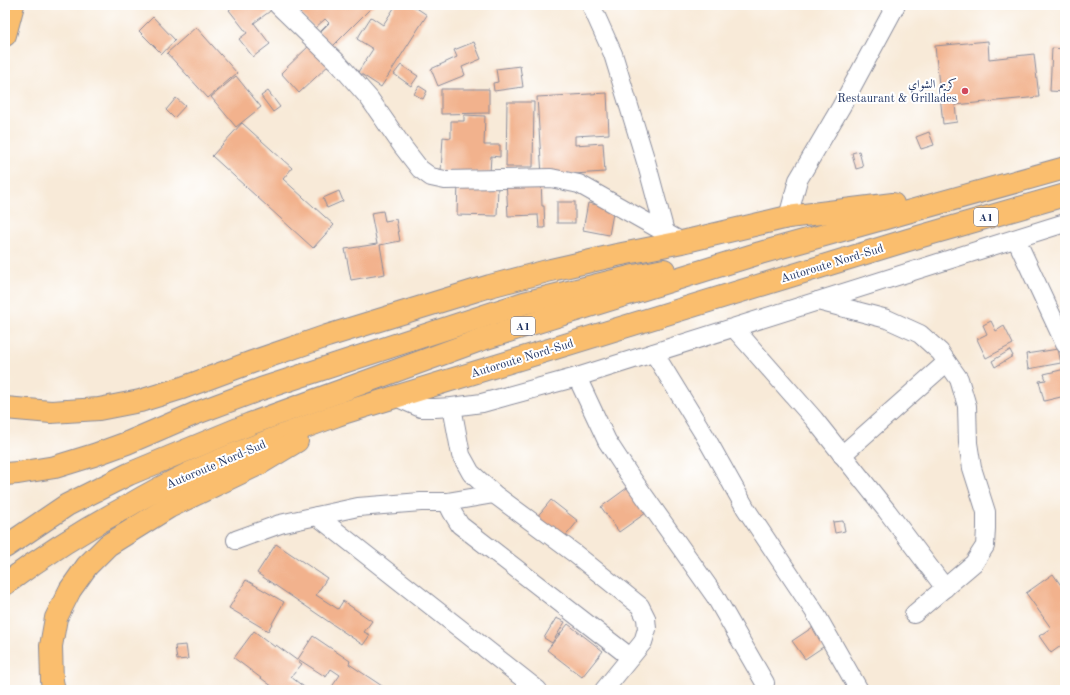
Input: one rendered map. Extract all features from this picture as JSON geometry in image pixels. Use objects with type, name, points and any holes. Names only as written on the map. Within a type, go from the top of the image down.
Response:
[{"type":"main road","points":[[5,35],[12,5]]},
{"type":"main road","name":"Autoroute Nord-Sud","points":[[5,547],[67,505],[122,477],[250,424],[483,339],[760,253],[1065,168]]},
{"type":"main road","points":[[5,408],[52,412],[99,409],[140,402],[327,336],[490,286],[558,268],[617,255],[674,237],[788,217],[966,195]]},
{"type":"main road","name":"Autoroute Nord-Sud","points":[[5,584],[71,538],[190,473],[346,412],[908,240],[1065,195]]},
{"type":"main road","points":[[5,474],[55,467],[94,455],[127,443],[194,414],[261,389],[524,303],[634,276],[760,253]]},
{"type":"main road","points":[[54,690],[52,681],[52,646],[56,618],[70,590],[87,566],[108,545],[168,507],[259,464],[346,412]]},
{"type":"street","points":[[278,5],[339,64],[369,98],[420,169],[431,177],[444,180],[551,178],[579,184],[674,237]]},
{"type":"street","points":[[592,5],[613,54],[647,164],[674,237]]},
{"type":"street","points":[[788,217],[798,180],[841,107],[896,5]]},
{"type":"street","points":[[396,397],[421,408],[452,407],[482,403],[577,377],[1065,224]]},
{"type":"street","points":[[1016,239],[1065,344]]},
{"type":"street","points":[[818,301],[887,318],[920,334],[940,352],[959,379],[967,406],[968,443],[972,468],[986,512],[984,546],[974,563],[914,614]]},
{"type":"street","points":[[734,328],[814,419],[887,511],[945,588]]},
{"type":"street","points":[[654,353],[746,509],[814,611],[859,690]]},
{"type":"street","points":[[842,455],[947,362]]},
{"type":"street","points":[[577,377],[607,441],[715,596],[765,683]]},
{"type":"street","points":[[452,407],[460,455],[471,473],[494,494],[574,553],[640,606],[646,618],[647,629],[643,642],[606,689]]},
{"type":"street","points":[[236,540],[280,524],[358,507],[420,502],[447,502],[494,494]]},
{"type":"street","points":[[447,502],[460,525],[630,657]]},
{"type":"street","points":[[317,516],[538,690]]},
{"type":"building","points":[[235,5],[270,5],[273,9],[254,23],[270,44],[253,57],[239,39],[247,33],[229,10]]},
{"type":"building","points":[[298,5],[374,5],[333,46],[319,33],[329,23],[325,19],[315,28],[295,8]]},
{"type":"building","points":[[396,5],[412,5],[427,15],[381,87],[358,72],[373,49],[357,39],[371,17],[383,25]]},
{"type":"building","points":[[153,17],[175,40],[162,54],[139,31]]},
{"type":"building","points":[[196,27],[237,73],[208,98],[167,53]]},
{"type":"building","points":[[988,41],[989,59],[1034,54],[1039,97],[955,105],[957,122],[943,124],[935,46]]},
{"type":"building","points":[[474,42],[481,59],[462,67],[465,75],[438,86],[431,69],[457,57],[454,50]]},
{"type":"building","points":[[312,43],[331,63],[299,93],[281,73]]},
{"type":"building","points":[[1052,48],[1065,49],[1065,92],[1050,91]]},
{"type":"building","points":[[401,65],[418,76],[411,86],[394,74]]},
{"type":"building","points":[[520,66],[523,87],[494,91],[493,83],[498,82],[496,69]]},
{"type":"building","points":[[236,76],[261,107],[236,127],[211,97]]},
{"type":"building","points":[[419,86],[427,91],[423,99],[414,94]]},
{"type":"building","points":[[441,89],[489,89],[489,113],[441,114]]},
{"type":"building","points":[[268,91],[280,107],[273,112],[261,96]]},
{"type":"building","points":[[607,93],[609,134],[575,136],[575,145],[603,143],[605,172],[542,176],[537,97]]},
{"type":"building","points":[[176,98],[185,106],[174,118],[166,110]]},
{"type":"building","points":[[507,102],[534,102],[533,167],[506,167]]},
{"type":"building","points":[[464,115],[485,116],[484,145],[500,145],[500,157],[491,156],[490,173],[441,171],[443,137],[451,138],[451,121],[464,121]]},
{"type":"building","points":[[242,123],[292,168],[283,179],[334,225],[313,248],[212,156]]},
{"type":"building","points":[[929,132],[934,145],[921,149],[916,137]]},
{"type":"building","points":[[859,151],[863,167],[856,169],[852,153]]},
{"type":"building","points":[[541,178],[542,206],[544,206],[545,228],[539,228],[538,215],[508,216],[506,179]]},
{"type":"building","points":[[458,182],[498,184],[497,216],[457,215]]},
{"type":"building","points":[[339,191],[343,201],[327,208],[323,198]]},
{"type":"building","points":[[557,202],[575,202],[575,223],[557,223]]},
{"type":"building","points":[[588,203],[614,208],[609,235],[583,230]]},
{"type":"building","points":[[383,211],[385,221],[396,219],[400,241],[380,245],[385,274],[351,280],[345,249],[377,244],[371,213]]},
{"type":"building","points":[[991,321],[996,331],[1004,326],[1013,344],[986,358],[977,339],[987,334],[983,325]]},
{"type":"building","points":[[1058,349],[1061,363],[1028,369],[1026,354]]},
{"type":"building","points":[[1010,350],[1013,356],[995,367],[992,361]]},
{"type":"building","points":[[1065,369],[1065,396],[1044,401],[1039,381],[1046,380],[1044,374]]},
{"type":"building","points":[[631,485],[650,510],[619,532],[601,507]]},
{"type":"building","points":[[551,500],[578,521],[563,539],[536,518]]},
{"type":"building","points":[[843,521],[845,531],[835,533],[833,522]]},
{"type":"building","points":[[276,544],[327,578],[316,595],[338,609],[343,601],[372,621],[364,632],[370,635],[363,645],[257,573]]},
{"type":"building","points":[[1053,574],[1065,591],[1065,643],[1051,653],[1039,636],[1051,628],[1026,593]]},
{"type":"building","points":[[246,580],[284,602],[268,631],[229,608]]},
{"type":"building","points":[[556,618],[565,622],[552,643],[544,638]]},
{"type":"building","points":[[568,624],[603,651],[582,677],[547,650]]},
{"type":"building","points":[[816,625],[829,643],[805,659],[792,641]]},
{"type":"building","points":[[254,631],[275,647],[276,645],[302,664],[291,677],[308,690],[277,690],[234,658]]},
{"type":"building","points":[[313,636],[350,661],[349,664],[385,688],[384,690],[333,690],[331,688],[340,675],[331,669],[326,677],[298,659]]},
{"type":"building","points":[[186,645],[188,659],[177,660],[175,646]]},
{"type":"place","name":"كريم الشواي Restaurant & Grillades","points":[[965,91]]}]
